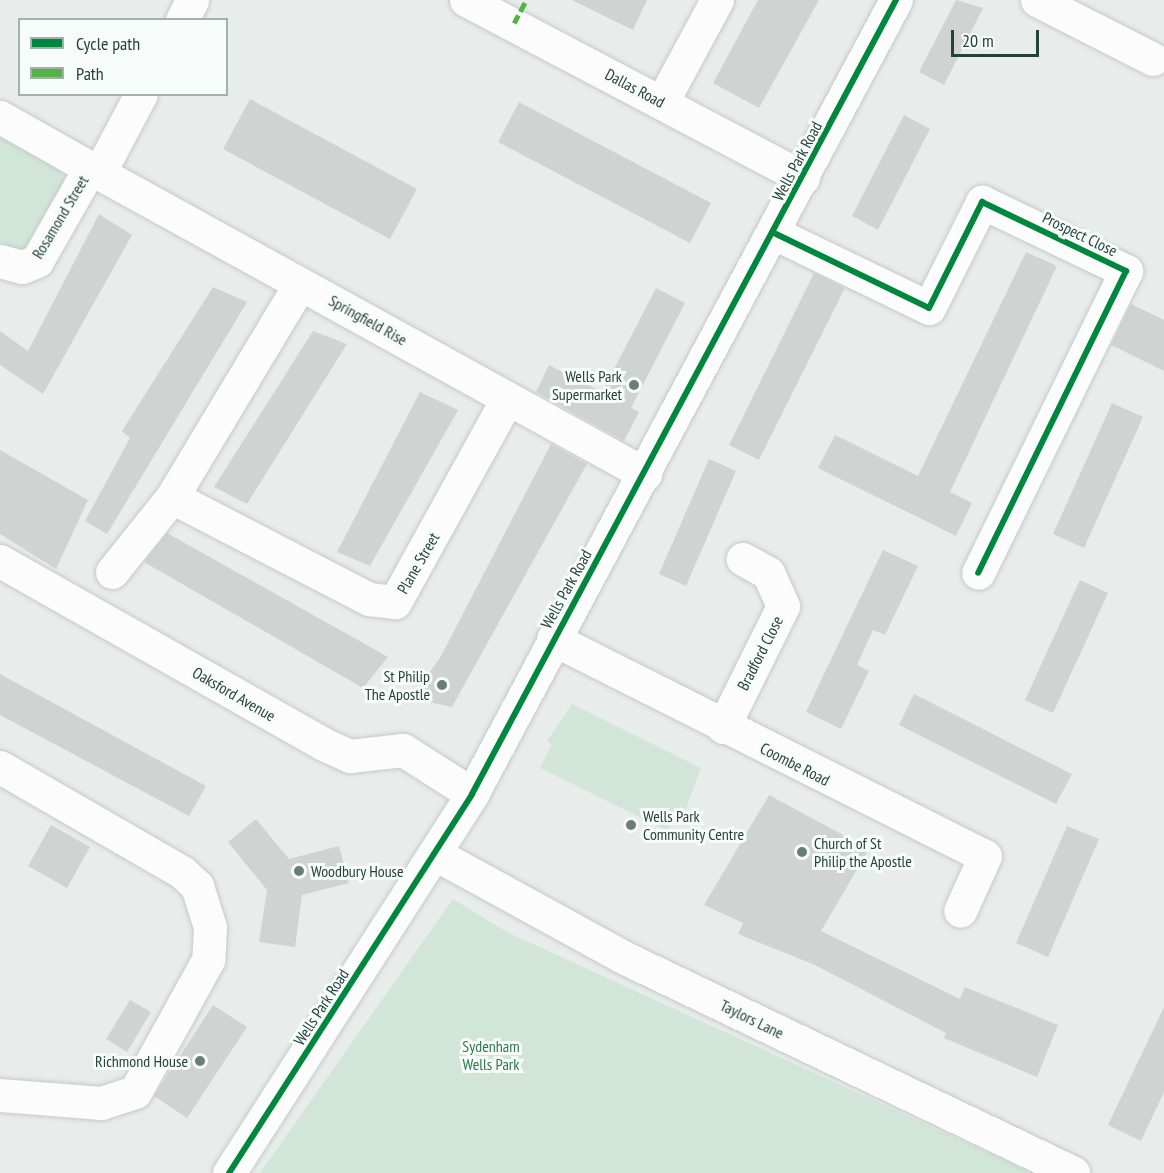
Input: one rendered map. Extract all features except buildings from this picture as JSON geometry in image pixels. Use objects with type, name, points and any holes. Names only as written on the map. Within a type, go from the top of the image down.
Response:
[{"type":"street","points":[[183,18],[192,0]]},
{"type":"street","name":"Dallas Road","points":[[466,0],[803,178]]},
{"type":"street","points":[[662,102],[717,0]]},
{"type":"street","name":"Wells Park Road","points":[[229,1173],[437,855],[472,794],[774,233],[896,0]]},
{"type":"street","points":[[1036,0],[1153,59]]},
{"type":"street","name":"Rosamond Street","points":[[0,261],[22,267],[37,261],[140,96]]},
{"type":"street","name":"Rosamond Street","points":[[0,117],[94,170]]},
{"type":"street","name":"Springfield Rise","points":[[94,170],[645,474]]},
{"type":"street","name":"Prospect Close","points":[[774,233],[929,308],[982,202],[1126,271],[978,573]]},
{"type":"street","points":[[112,572],[172,497],[300,284]]},
{"type":"street","name":"Plane Street","points":[[172,497],[369,599],[395,602],[507,399]]},
{"type":"street","name":"Bradford Close","points":[[723,727],[783,606],[768,573],[743,559]]},
{"type":"street","name":"Oaksford Avenue","points":[[0,561],[323,744],[350,756],[402,750],[472,794]]},
{"type":"street","name":"Coombe Road","points":[[554,639],[723,727],[985,856],[960,911]]},
{"type":"street","points":[[0,767],[182,872],[197,886],[210,927],[208,960],[135,1092],[101,1103],[0,1095]]},
{"type":"street","name":"Taylors Lane","points":[[437,855],[626,958],[1073,1173]]},
{"type":"green space","points":[[0,136],[60,169],[65,182],[28,247],[17,250],[0,242]]},
{"type":"green space","points":[[572,704],[701,768],[686,809],[680,807],[668,831],[540,768],[552,744],[547,741]]},
{"type":"green space","name":"Sydenham Wells Park","points":[[453,899],[507,932],[1032,1173],[260,1173]]},
{"type":"marked path","points":[[514,23],[526,0]]},
{"type":"cycle path","points":[[229,1173],[472,794],[896,0]]},
{"type":"cycle path","points":[[774,233],[929,308],[982,202],[1126,271],[978,573]]},
{"type":"place","name":"Wells Park Supermarket","points":[[634,385]]},
{"type":"place","name":"St Philip The Apostle","points":[[442,685]]},
{"type":"place","name":"Wells Park Community Centre","points":[[631,825]]},
{"type":"place","name":"Church of St Philip the Apostle","points":[[802,852]]},
{"type":"place","name":"Woodbury House","points":[[299,871]]},
{"type":"place","name":"Richmond House","points":[[200,1061]]}]
